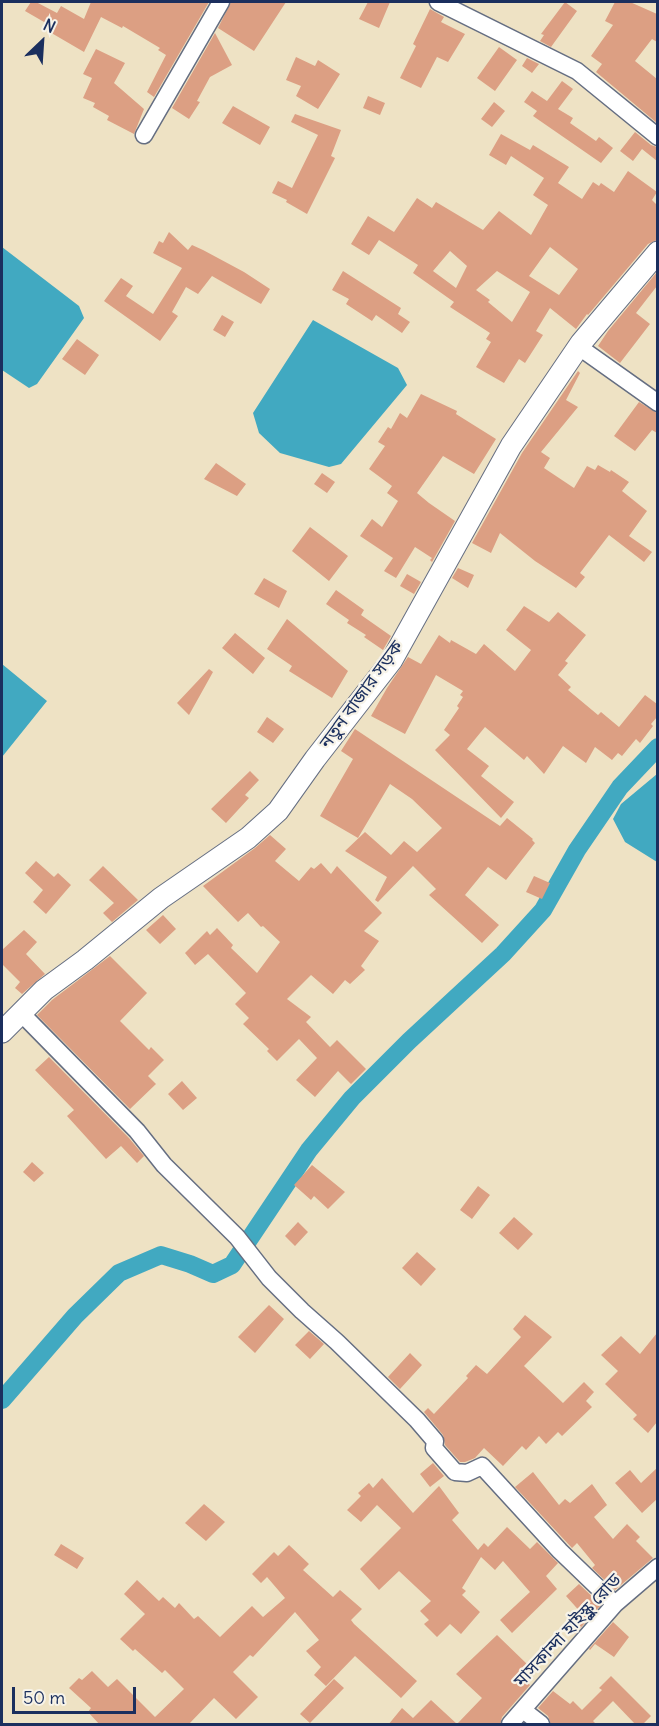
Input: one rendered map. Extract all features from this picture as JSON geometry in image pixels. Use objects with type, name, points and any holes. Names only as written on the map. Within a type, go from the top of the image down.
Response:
[{"type":"street","points":[[144,135],[220,2]]},
{"type":"street","points":[[438,2],[577,71],[657,137]]},
{"type":"street","name":"নতুন বাজার সড়ক","points":[[2,1032],[44,990],[85,960],[160,898],[248,838],[278,811],[315,759],[392,660],[511,446],[579,347],[657,252]]},
{"type":"street","points":[[579,347],[657,404]]},
{"type":"street","points":[[21,1013],[137,1131],[164,1165],[237,1237],[269,1278],[417,1420],[435,1441],[434,1448],[455,1472],[467,1473],[482,1466],[560,1551],[615,1604]]},
{"type":"street","name":"মাসকান্দা হাইস্কুল রোড","points":[[510,1725],[615,1604],[657,1567]]},
{"type":"street","points":[[523,1710],[541,1725]]},
{"type":"water","points":[[2,247],[79,306],[84,318],[37,384],[29,388],[2,370]]},
{"type":"water","points":[[313,320],[398,368],[407,385],[341,464],[329,467],[280,453],[259,433],[253,413]]},
{"type":"water","points":[[2,664],[47,701],[2,757]]},
{"type":"water","points":[[657,774],[657,862],[625,842],[613,819],[621,804]]},
{"type":"building","points":[[31,2],[36,2],[57,13],[61,6],[84,19],[91,2],[209,2],[154,97],[147,92],[166,55],[158,50],[160,48],[123,26],[122,28],[101,17],[84,52],[48,31],[51,26],[25,11]]},
{"type":"building","points":[[231,2],[286,2],[254,51],[218,28]]},
{"type":"building","points":[[368,2],[390,2],[379,28],[359,19]]},
{"type":"building","points":[[565,2],[577,11],[551,47],[540,41],[544,35],[541,34]]},
{"type":"building","points":[[615,2],[630,2],[657,14],[657,42],[652,39],[635,61],[657,79],[657,123],[596,72],[602,64],[591,56],[613,25],[605,21]]},
{"type":"building","points":[[430,9],[444,17],[441,22],[465,34],[448,62],[437,57],[421,88],[400,78],[416,46],[413,44]]},
{"type":"building","points":[[215,33],[232,65],[210,77],[197,101],[200,102],[189,119],[172,108]]},
{"type":"building","points":[[499,47],[517,60],[495,91],[477,78]]},
{"type":"building","points":[[96,49],[125,63],[114,83],[144,109],[134,134],[107,120],[109,116],[93,107],[95,103],[83,98],[92,78],[83,74]]},
{"type":"building","points":[[296,57],[315,66],[318,60],[340,74],[318,109],[296,96],[301,86],[286,80]]},
{"type":"building","points":[[527,58],[539,64],[532,73],[522,66]]},
{"type":"building","points":[[562,81],[573,89],[558,109],[573,118],[570,123],[596,141],[599,137],[613,148],[601,163],[533,116],[537,111],[524,102],[532,91],[547,101]]},
{"type":"building","points":[[368,96],[385,103],[380,115],[363,108]]},
{"type":"building","points":[[494,102],[505,111],[492,127],[481,119]]},
{"type":"building","points":[[233,106],[270,127],[260,145],[222,123]]},
{"type":"building","points":[[295,114],[341,130],[331,156],[335,158],[307,214],[272,193],[278,181],[292,188],[318,135],[291,122]]},
{"type":"building","points":[[635,132],[657,147],[657,161],[642,149],[633,161],[620,151]]},
{"type":"building","points":[[501,134],[530,150],[533,145],[569,167],[558,183],[582,199],[593,182],[599,186],[601,183],[614,192],[628,171],[657,192],[652,200],[657,205],[657,240],[648,244],[576,329],[550,308],[536,331],[543,335],[525,363],[519,359],[504,383],[476,367],[491,342],[486,339],[490,333],[450,307],[454,302],[413,273],[418,265],[379,240],[369,255],[351,244],[368,216],[394,232],[417,198],[432,208],[436,202],[483,230],[499,211],[531,235],[548,205],[533,195],[544,178],[511,156],[506,165],[489,155]],"holes":[[[550,247],[578,269],[559,295],[529,276]],[[450,251],[467,266],[456,288],[433,271]],[[497,271],[530,292],[512,322],[488,302],[490,300],[476,290]]]},
{"type":"building","points":[[169,232],[188,250],[192,245],[203,250],[270,289],[261,304],[212,276],[198,294],[186,287],[172,312],[178,316],[160,341],[104,301],[121,278],[133,286],[126,296],[153,314],[182,268],[153,253],[159,241],[163,243]]},
{"type":"building","points":[[343,271],[401,308],[398,314],[410,322],[402,333],[376,315],[372,321],[346,304],[349,299],[332,290]]},
{"type":"building","points":[[657,272],[657,286],[636,313],[650,324],[620,363],[598,346]]},
{"type":"building","points":[[222,315],[234,322],[225,337],[213,330]]},
{"type":"building","points":[[77,339],[99,355],[85,375],[62,359]]},
{"type":"building","points":[[578,371],[580,373],[566,400],[578,407],[541,452],[550,458],[544,468],[574,488],[587,466],[595,470],[598,465],[610,472],[611,470],[629,482],[622,491],[647,511],[629,536],[652,552],[644,562],[609,535],[580,573],[585,577],[576,588],[535,561],[500,533],[491,553],[472,543],[522,453]]},
{"type":"building","points":[[421,394],[457,411],[456,414],[496,439],[474,474],[443,456],[417,493],[455,521],[432,562],[430,560],[432,558],[415,547],[396,578],[384,571],[393,558],[360,536],[372,519],[382,527],[398,501],[387,493],[392,486],[369,469],[385,446],[378,442],[388,427],[391,429],[400,413],[407,418]]},
{"type":"building","points":[[639,402],[657,413],[657,433],[652,430],[635,451],[614,436]]},
{"type":"building","points":[[216,463],[246,484],[237,496],[204,479]]},
{"type":"building","points":[[322,473],[335,482],[327,493],[314,484]]},
{"type":"building","points":[[310,527],[348,556],[329,581],[292,551]]},
{"type":"building","points":[[458,568],[474,575],[468,588],[452,578]]},
{"type":"building","points":[[407,574],[421,582],[414,594],[400,586]]},
{"type":"building","points":[[264,578],[287,591],[279,608],[254,594]]},
{"type":"building","points":[[336,590],[364,610],[361,615],[391,636],[383,650],[364,637],[366,635],[347,623],[349,620],[326,604]]},
{"type":"building","points":[[524,606],[549,622],[558,612],[586,635],[565,661],[568,663],[558,675],[571,687],[568,690],[598,715],[601,712],[619,727],[645,695],[657,704],[657,717],[640,743],[636,739],[622,756],[618,753],[612,760],[595,747],[586,763],[563,746],[544,774],[527,756],[524,760],[485,727],[467,749],[489,766],[481,776],[514,802],[501,818],[435,750],[450,735],[444,730],[459,708],[457,706],[463,697],[460,695],[463,691],[436,675],[405,734],[371,716],[408,657],[421,664],[439,635],[450,643],[451,640],[476,654],[484,644],[515,671],[531,650],[506,630]]},
{"type":"building","points":[[287,619],[348,671],[332,698],[289,671],[292,666],[267,649]]},
{"type":"building","points":[[235,633],[265,658],[253,674],[222,648]]},
{"type":"building","points":[[209,669],[213,672],[189,715],[177,703]]},
{"type":"building","points":[[267,717],[284,729],[273,743],[257,732]]},
{"type":"building","points":[[355,729],[500,826],[507,818],[533,839],[535,843],[506,880],[488,867],[465,895],[499,925],[482,943],[429,895],[436,889],[413,866],[378,902],[375,900],[387,877],[345,851],[365,832],[391,855],[404,841],[417,852],[442,828],[412,799],[390,784],[358,838],[320,816],[353,759],[341,751]]},
{"type":"building","points":[[250,771],[259,780],[245,795],[249,798],[226,823],[211,809]]},
{"type":"building","points":[[270,835],[286,849],[275,861],[299,881],[311,867],[314,869],[321,863],[331,874],[337,866],[382,913],[364,931],[379,941],[361,966],[365,970],[350,984],[345,980],[333,994],[311,975],[287,999],[311,1017],[306,1022],[330,1047],[337,1040],[366,1069],[351,1084],[338,1071],[315,1097],[296,1080],[317,1058],[299,1039],[277,1061],[267,1051],[269,1049],[243,1024],[249,1018],[235,1004],[246,993],[208,954],[195,965],[185,953],[207,931],[210,935],[217,928],[233,945],[231,948],[257,973],[280,942],[248,913],[238,922],[203,886]]},
{"type":"building","points":[[36,861],[54,877],[58,873],[71,885],[46,914],[33,902],[43,890],[25,873]]},
{"type":"building","points":[[103,866],[138,900],[112,922],[103,913],[114,903],[89,880]]},
{"type":"building","points":[[534,876],[550,883],[542,899],[526,892]]},
{"type":"building","points":[[163,915],[176,929],[160,944],[146,930]]},
{"type":"building","points":[[24,930],[37,942],[26,954],[45,974],[22,994],[15,988],[20,982],[2,964],[2,950]]},
{"type":"building","points":[[110,956],[147,993],[120,1021],[149,1050],[151,1047],[164,1060],[148,1076],[156,1084],[130,1109],[37,1015],[52,1000]]},
{"type":"building","points":[[49,1057],[144,1156],[137,1163],[121,1146],[106,1159],[67,1116],[74,1110],[35,1070]]},
{"type":"building","points":[[182,1081],[197,1098],[183,1110],[168,1094]]},
{"type":"building","points":[[32,1162],[44,1173],[34,1182],[23,1172]]},
{"type":"building","points":[[312,1165],[345,1192],[328,1209],[314,1196],[311,1200],[294,1185]]},
{"type":"building","points":[[478,1186],[490,1195],[472,1219],[460,1210]]},
{"type":"building","points":[[514,1217],[533,1234],[518,1250],[499,1233]]},
{"type":"building","points":[[298,1222],[308,1232],[295,1246],[285,1236]]},
{"type":"building","points":[[417,1252],[436,1269],[421,1286],[402,1268]]},
{"type":"building","points":[[269,1305],[284,1319],[255,1353],[238,1337]]},
{"type":"building","points":[[525,1315],[552,1337],[524,1366],[563,1403],[584,1382],[594,1392],[586,1401],[592,1407],[562,1436],[558,1432],[546,1444],[539,1436],[526,1450],[522,1446],[503,1466],[484,1448],[475,1458],[460,1462],[445,1445],[443,1435],[424,1412],[428,1408],[434,1414],[468,1378],[466,1376],[476,1365],[487,1374],[521,1337],[513,1329]]},
{"type":"building","points":[[309,1331],[324,1344],[310,1359],[295,1345]]},
{"type":"building","points":[[657,1333],[657,1422],[648,1433],[633,1419],[637,1415],[605,1384],[618,1371],[601,1355],[621,1336],[640,1354]]},
{"type":"building","points":[[410,1353],[422,1365],[400,1389],[388,1377]]},
{"type":"building","points":[[433,1463],[444,1476],[430,1487],[420,1474]]},
{"type":"building","points":[[657,1468],[657,1499],[642,1513],[615,1483],[630,1470],[641,1483]]},
{"type":"building","points":[[533,1472],[559,1505],[565,1499],[570,1503],[592,1484],[607,1505],[594,1517],[613,1539],[627,1524],[640,1537],[636,1541],[653,1558],[615,1590],[592,1568],[595,1565],[577,1543],[572,1548],[515,1487]]},
{"type":"building","points":[[382,1478],[413,1513],[439,1486],[459,1513],[452,1520],[478,1550],[484,1543],[488,1547],[507,1527],[530,1549],[537,1542],[558,1563],[546,1576],[557,1589],[512,1633],[500,1620],[530,1592],[503,1561],[495,1570],[481,1557],[462,1588],[466,1591],[462,1595],[480,1612],[461,1634],[450,1624],[437,1637],[424,1624],[429,1620],[420,1611],[431,1601],[399,1571],[379,1590],[360,1569],[401,1528],[377,1505],[361,1522],[347,1510],[361,1496],[358,1493],[369,1483],[373,1488]]},
{"type":"building","points":[[204,1504],[225,1522],[206,1541],[185,1523]]},
{"type":"building","points":[[61,1544],[84,1558],[77,1569],[54,1555]]},
{"type":"building","points":[[289,1545],[309,1564],[303,1570],[333,1597],[340,1590],[362,1609],[351,1620],[354,1624],[417,1681],[401,1698],[355,1656],[326,1686],[314,1675],[321,1667],[306,1651],[319,1640],[295,1612],[253,1657],[250,1655],[233,1672],[258,1697],[236,1719],[214,1698],[188,1725],[100,1725],[88,1712],[91,1708],[69,1688],[79,1678],[82,1680],[92,1671],[108,1687],[117,1679],[155,1717],[184,1689],[165,1670],[162,1673],[120,1639],[145,1614],[124,1594],[137,1580],[159,1601],[163,1597],[175,1608],[179,1603],[194,1619],[198,1616],[220,1637],[252,1606],[263,1617],[285,1598],[267,1577],[261,1583],[252,1574],[274,1552],[278,1556]]},
{"type":"building","points":[[579,1584],[601,1605],[575,1634],[569,1629],[583,1615],[566,1596]]},
{"type":"building","points":[[613,1622],[629,1637],[614,1657],[595,1644],[590,1650],[589,1649]]},
{"type":"building","points":[[497,1635],[527,1664],[518,1673],[530,1685],[502,1717],[500,1725],[388,1725],[402,1708],[413,1718],[431,1700],[457,1724],[482,1698],[456,1674]]},
{"type":"building","points":[[611,1676],[651,1716],[642,1725],[636,1725],[613,1701],[593,1721],[597,1725],[551,1725],[548,1716],[538,1708],[553,1691],[570,1704],[573,1701],[582,1710],[602,1690],[599,1688]]},
{"type":"building","points":[[334,1679],[344,1688],[310,1723],[300,1714]]},
{"type":"waterway","points":[[2,1400],[75,1316],[119,1273],[161,1255],[213,1274],[232,1265],[309,1150],[352,1098],[409,1041],[503,954],[543,910],[577,850],[620,787],[658,747]]}]
